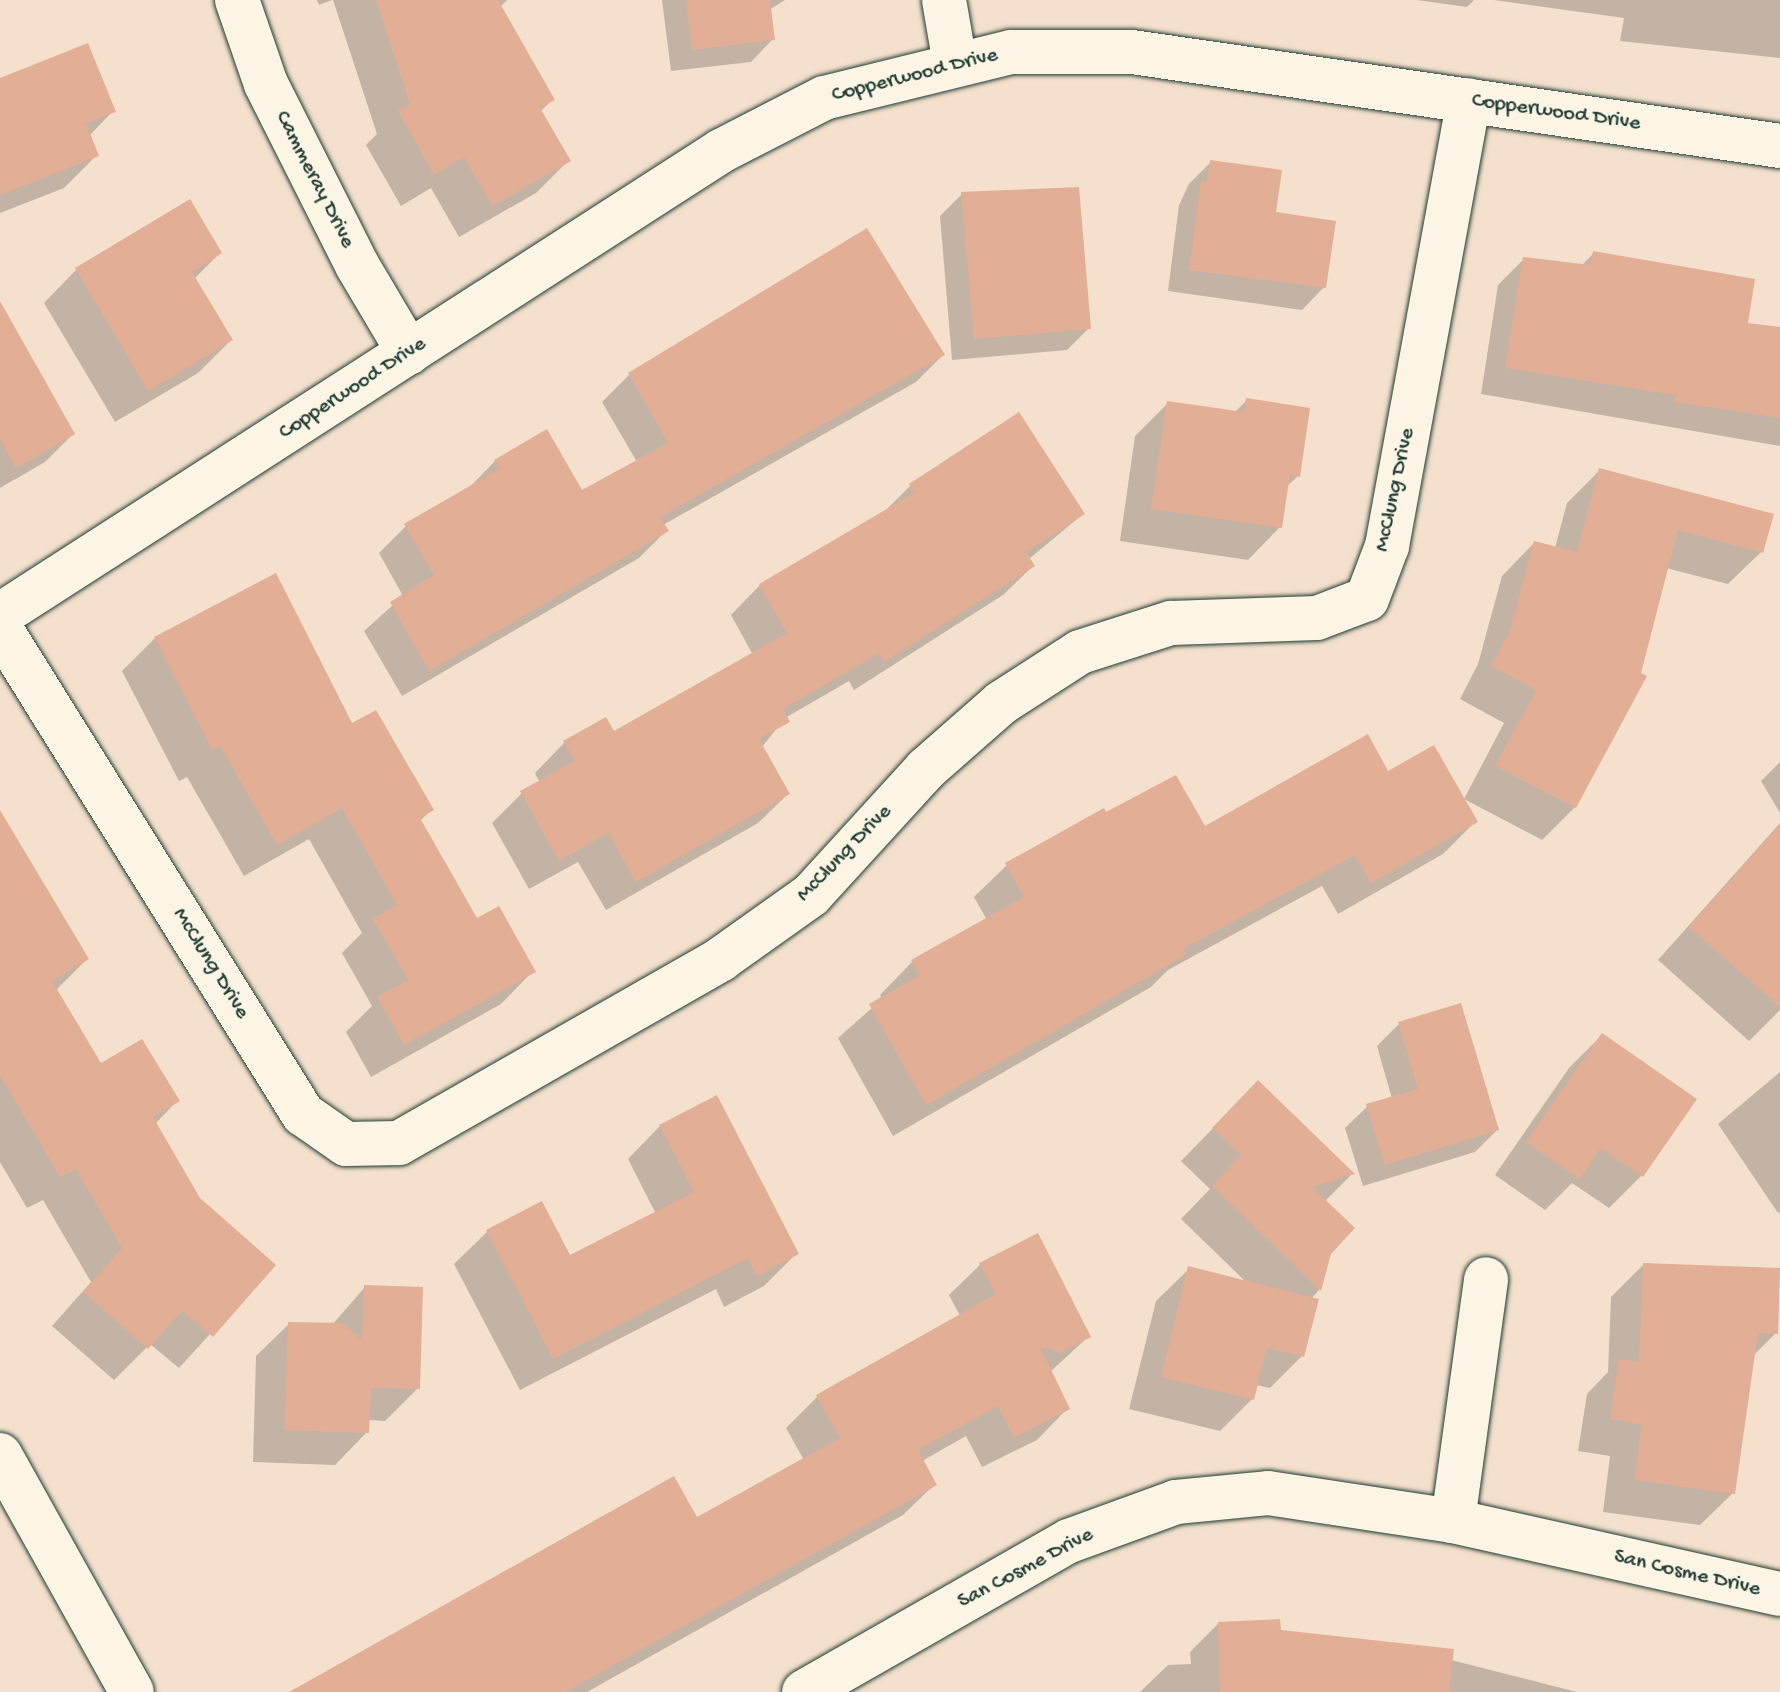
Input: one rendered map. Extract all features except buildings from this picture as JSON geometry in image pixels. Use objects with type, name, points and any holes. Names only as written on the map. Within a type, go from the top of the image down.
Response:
[{"type":"street","name":"Cammeray Drive","points":[[237,0],[272,97],[357,265],[409,353]]},
{"type":"street","points":[[944,0],[955,64]]},
{"type":"street","name":"Copperwood Drive","points":[[0,615],[721,151],[824,98],[1011,52],[1132,52],[1780,146]]},
{"type":"street","name":"McClung Drive","points":[[0,628],[303,1114],[346,1144],[399,1143],[721,959],[811,895],[926,769],[1001,703],[1080,652],[1171,623],[1317,618],[1367,599],[1387,546],[1469,100]]},
{"type":"street","points":[[1453,1521],[1486,1279]]},
{"type":"street","points":[[0,1455],[132,1692]]},
{"type":"street","name":"San Cosme Drive","points":[[827,1687],[1069,1541],[1176,1502],[1268,1493],[1453,1521],[1780,1594]]}]
